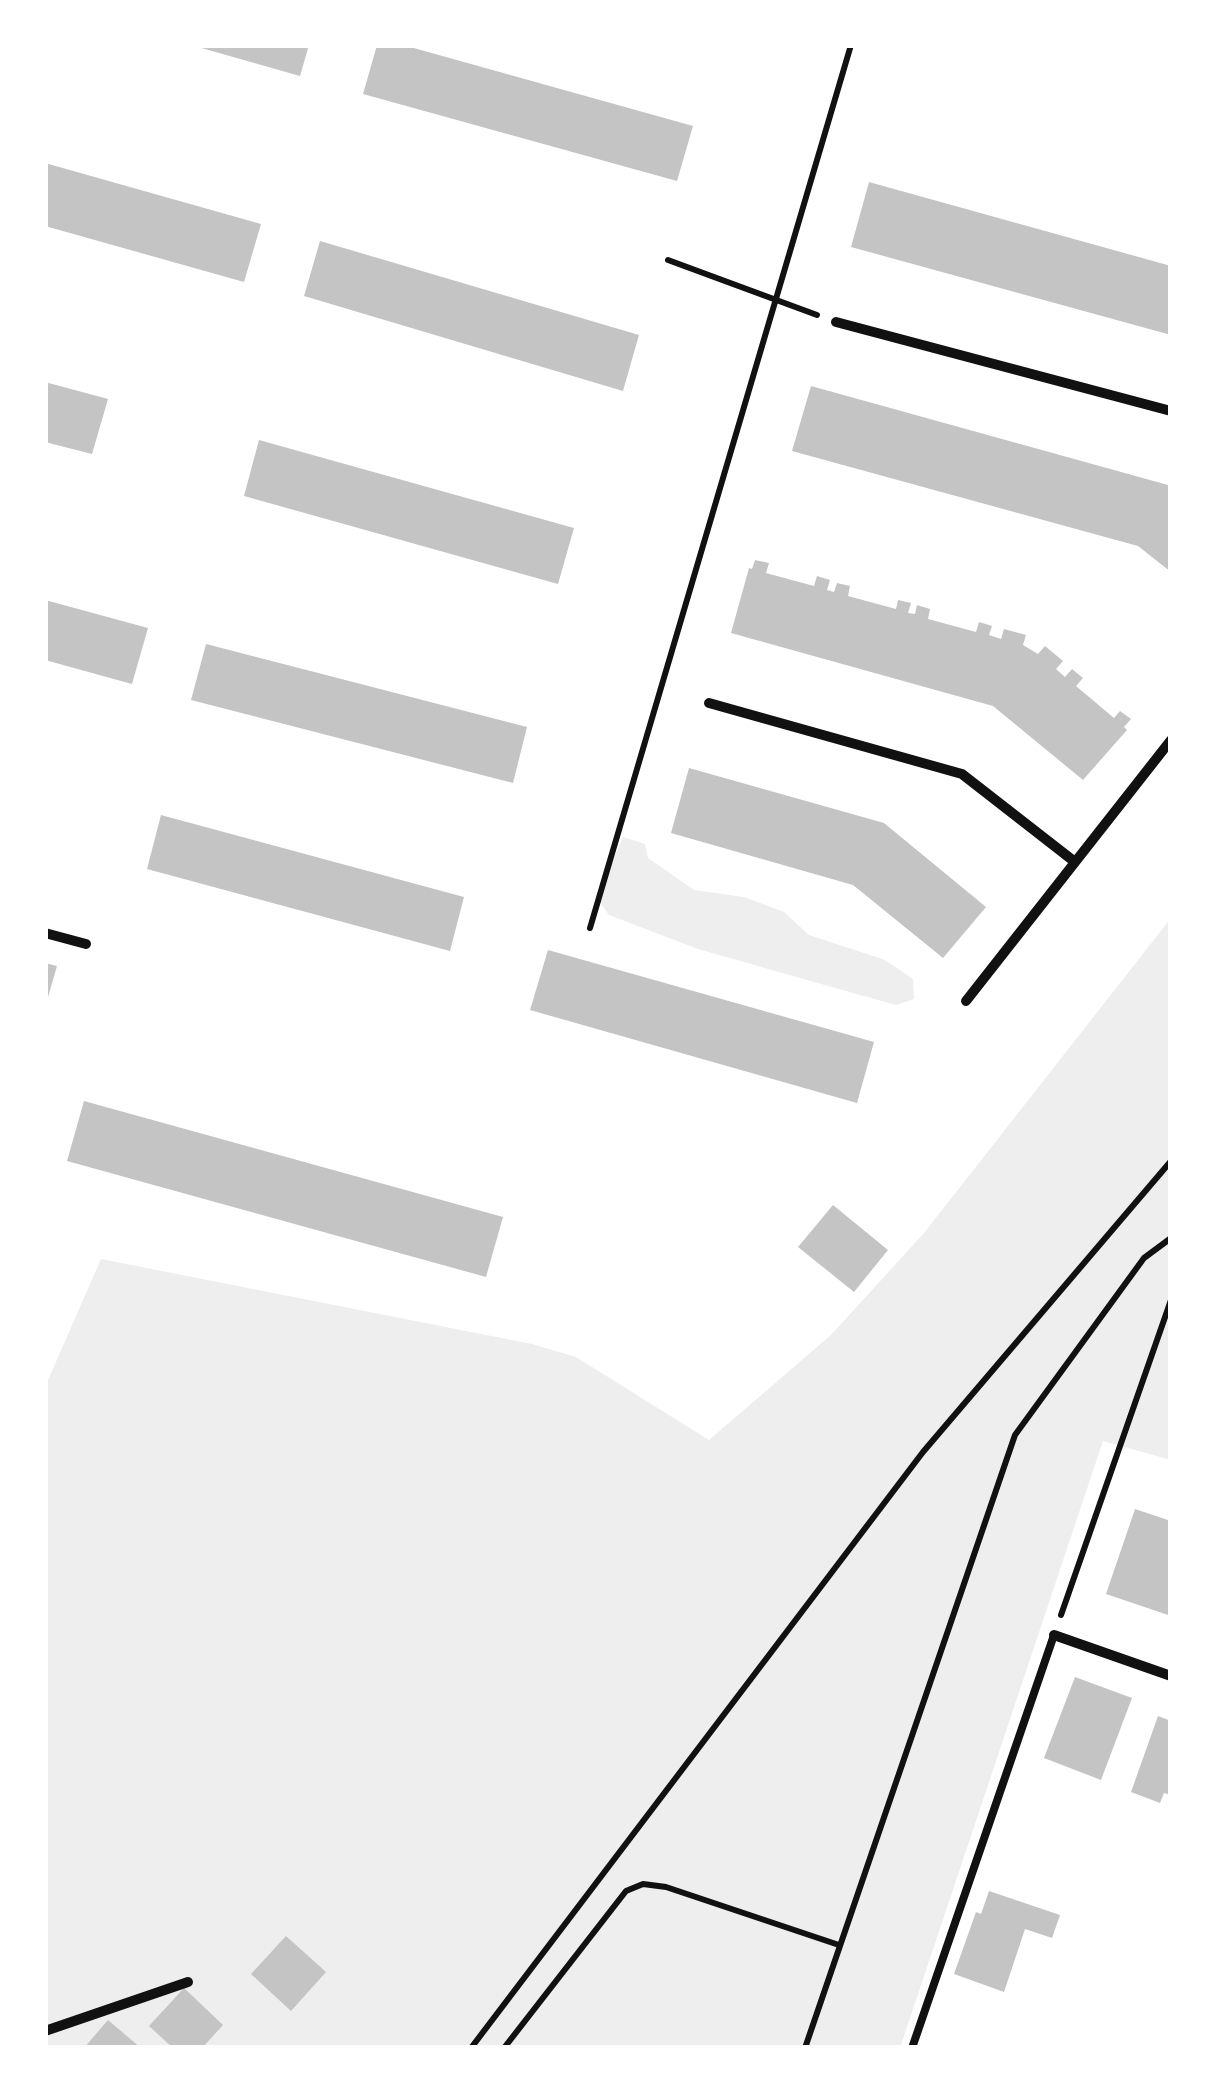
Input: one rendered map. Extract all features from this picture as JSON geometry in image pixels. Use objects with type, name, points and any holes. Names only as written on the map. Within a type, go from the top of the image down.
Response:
[{"type":"street","points":[[836,322],[1171,411]]},
{"type":"street","points":[[709,702],[962,774],[1075,862]]},
{"type":"street","points":[[966,1000],[1171,740]]},
{"type":"street","points":[[45,933],[86,944]]},
{"type":"street","points":[[1054,1635],[1171,1676]]},
{"type":"street","points":[[45,2031],[188,1982]]},
{"type":"lane","points":[[912,2048],[1054,1635]]},
{"type":"path","points":[[590,928],[850,45]]},
{"type":"path","points":[[668,260],[836,322]]},
{"type":"path","points":[[471,2048],[923,1452],[1171,1162]]},
{"type":"path","points":[[805,2048],[1015,1435],[1144,1258],[1171,1238]]},
{"type":"path","points":[[1054,1635],[1171,1300]]},
{"type":"path","points":[[504,2048],[626,1892],[643,1884],[666,1887],[839,1945]]},
{"type":"shaded area","points":[[623,837],[645,844],[648,858],[694,890],[744,897],[784,912],[809,935],[885,960],[913,979],[914,999],[896,1005],[698,949],[609,915],[597,898]]},
{"type":"shaded area","points":[[1171,918],[1171,1460],[1103,1441],[900,2048],[45,2048],[45,1387],[101,1259],[532,1344],[576,1357],[709,1440],[831,1335],[924,1233]]},
{"type":"building","points":[[191,45],[309,45],[300,76]]},
{"type":"building","points":[[377,45],[403,45],[693,126],[677,181],[363,94]]},
{"type":"building","points":[[45,163],[261,224],[244,282],[45,226]]},
{"type":"building","points":[[869,182],[1171,266],[1171,335],[851,247]]},
{"type":"building","points":[[320,241],[639,335],[623,391],[304,296]]},
{"type":"building","points":[[45,382],[108,399],[92,454],[45,442]]},
{"type":"building","points":[[811,386],[1168,485],[1171,572],[1138,546],[792,451]]},
{"type":"building","points":[[259,440],[574,528],[558,584],[244,496]]},
{"type":"building","points":[[755,560],[769,563],[766,573],[814,586],[817,576],[830,580],[827,590],[834,592],[837,583],[850,586],[848,596],[896,609],[898,600],[911,603],[908,613],[915,614],[917,605],[930,609],[928,619],[976,632],[979,622],[992,626],[989,635],[1001,639],[1004,629],[1026,635],[1023,645],[1038,654],[1045,646],[1063,661],[1056,669],[1065,677],[1072,669],[1083,678],[1076,686],[1114,718],[1120,711],[1131,719],[1124,727],[1127,730],[1083,780],[993,706],[731,633],[749,568]]},
{"type":"building","points":[[45,600],[148,628],[132,684],[45,660]]},
{"type":"building","points":[[206,644],[527,727],[513,783],[191,700]]},
{"type":"building","points":[[689,768],[884,823],[986,907],[943,958],[853,885],[671,833]]},
{"type":"building","points":[[161,815],[464,897],[450,951],[147,869]]},
{"type":"building","points":[[548,950],[874,1042],[857,1103],[530,1010]]},
{"type":"building","points":[[45,963],[57,966],[46,1004],[45,1004]]},
{"type":"building","points":[[84,1101],[503,1217],[486,1277],[67,1161]]},
{"type":"building","points":[[833,1205],[888,1250],[854,1292],[798,1247]]},
{"type":"building","points":[[1135,1509],[1171,1521],[1171,1616],[1106,1594]]},
{"type":"building","points":[[1075,1677],[1132,1698],[1101,1780],[1044,1758]]},
{"type":"building","points":[[1158,1716],[1171,1721],[1171,1795],[1164,1793],[1160,1803],[1131,1792]]},
{"type":"building","points":[[989,1891],[1060,1915],[1052,1938],[1025,1929],[1004,1992],[954,1974],[976,1912],[981,1914]]},
{"type":"building","points":[[286,1936],[326,1972],[291,2011],[251,1974]]},
{"type":"building","points":[[184,1988],[223,2025],[202,2048],[173,2048],[149,2026]]},
{"type":"building","points":[[108,2020],[141,2048],[84,2048]]}]
